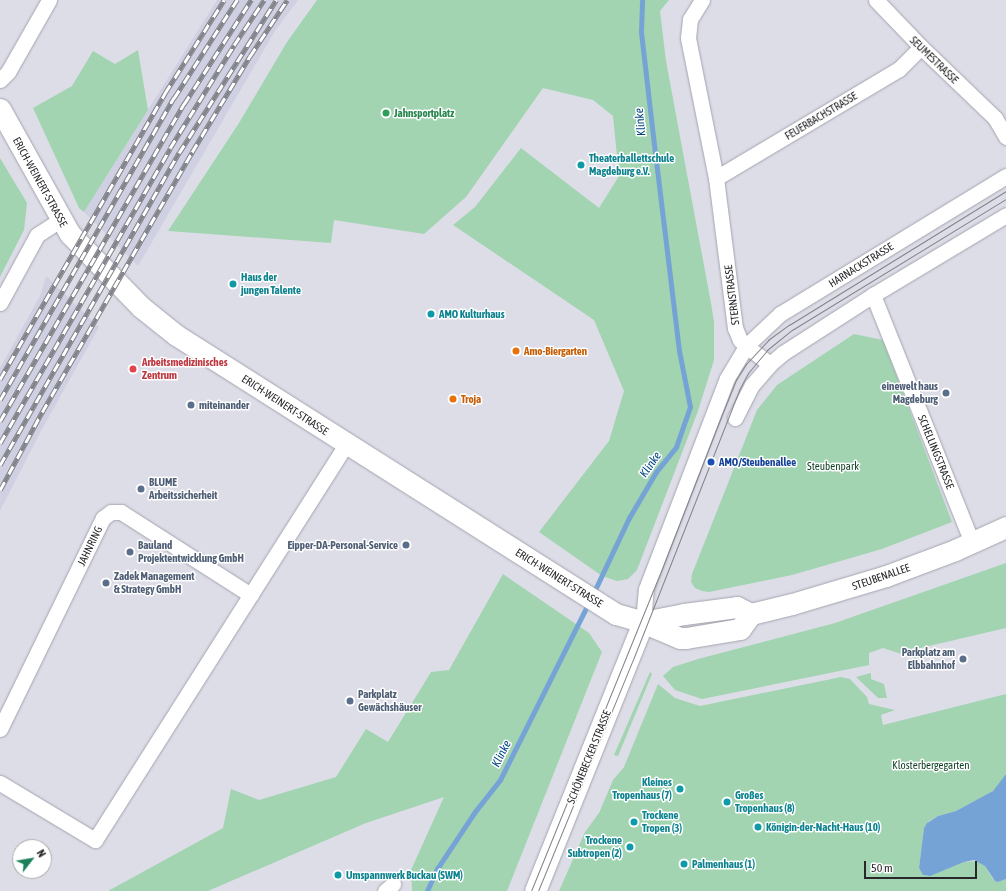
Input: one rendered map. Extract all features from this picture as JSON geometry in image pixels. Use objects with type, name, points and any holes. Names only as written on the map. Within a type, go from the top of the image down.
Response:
[{"type":"main road","name":"ERICH-WEINERT-STRASSE","points":[[0,109],[60,220],[70,234],[141,307],[159,322],[346,444],[583,594],[616,614],[643,622]]},
{"type":"main road","name":"STEUBENALLEE","points":[[643,622],[680,638],[740,629],[751,614],[822,596],[871,581],[972,543],[1006,527]]},
{"type":"main road","name":"SCHÖNEBECKER STRASSE","points":[[535,891],[643,622]]},
{"type":"street","points":[[0,80],[8,72],[49,0]]},
{"type":"street","name":"STERNSTRASSE","points":[[702,0],[690,18],[688,38],[716,178],[735,328],[740,340],[746,346]]},
{"type":"street","name":"SEUMESTRASSE","points":[[876,0],[921,47],[1000,120],[1006,137]]},
{"type":"street","name":"FEUERBACHSTRASSE","points":[[716,178],[899,70],[921,47]]},
{"type":"street","points":[[1006,171],[1006,181]]},
{"type":"street","name":"HARNACKSTRASSE","points":[[746,346],[780,314],[1006,176]]},
{"type":"street","points":[[735,418],[752,385],[770,364],[796,343],[1006,215]]},
{"type":"street","points":[[0,303],[37,235],[60,220]]},
{"type":"street","name":"SCHELLINGSTRASSE","points":[[873,295],[972,543]]},
{"type":"street","points":[[643,622],[646,589],[727,378],[746,346],[770,364]]},
{"type":"street","points":[[0,784],[95,840],[346,444]]},
{"type":"street","name":"JAHNRING","points":[[0,729],[103,518],[111,512],[121,512],[251,594]]},
{"type":"shaded area","points":[[217,0],[298,0],[275,31],[138,266],[84,212]]},
{"type":"shaded area","points":[[46,276],[99,327],[41,431],[0,511],[0,368],[40,296]]},
{"type":"green space","points":[[317,0],[669,0],[660,11],[666,61],[711,303],[714,322],[714,360],[698,411],[637,570],[628,579],[617,581],[602,576],[539,532],[609,441],[624,391],[594,320],[453,225],[475,207],[521,148],[599,208],[619,176],[613,116],[593,100],[543,88],[466,197],[424,234],[334,220],[331,243],[168,231],[239,123],[287,42]]},
{"type":"green space","points":[[138,50],[148,110],[84,212],[79,208],[33,108],[72,86],[93,51],[115,64]]},
{"type":"green space","points":[[0,158],[27,203],[24,230],[0,277]]},
{"type":"green space","name":"Steubenpark","points":[[854,334],[883,340],[952,522],[882,549],[792,575],[709,592],[695,588],[691,582],[692,574],[757,410],[777,385]]},
{"type":"green space","points":[[1006,563],[1006,628],[916,649],[917,659],[883,648],[869,653],[869,665],[702,699],[675,690],[663,676],[673,667],[835,623]]},
{"type":"green space","points":[[503,574],[589,633],[602,652],[507,891],[412,891],[411,870],[444,797],[366,823],[208,891],[108,891],[223,828],[231,789],[259,800],[336,777],[366,729],[388,742],[431,672],[449,670]]},
{"type":"green space","points":[[650,672],[652,674],[618,756],[614,755]]},
{"type":"green space","points":[[871,673],[871,679],[884,684],[887,698],[878,698],[856,677]]},
{"type":"green space","name":"Klosterbergegarten","points":[[841,677],[850,679],[867,697],[869,704],[895,710],[881,715],[883,725],[1006,694],[1006,774],[995,789],[990,793],[956,811],[938,816],[929,821],[924,828],[919,868],[923,875],[928,876],[964,862],[977,861],[985,866],[993,879],[998,882],[1006,879],[1006,891],[559,891],[585,832],[599,813],[613,780],[624,767],[658,684],[675,698],[700,706]]},
{"type":"water","points":[[1006,774],[1006,879],[998,882],[995,881],[985,866],[974,860],[964,862],[930,876],[923,875],[919,868],[924,828],[927,823],[938,816],[956,811],[993,791]]},
{"type":"waterway","name":"Klinke","points":[[593,594],[629,518],[656,472],[676,447],[690,407],[679,351],[656,162],[641,32],[642,0]]},
{"type":"waterway","name":"Klinke","points":[[427,891],[437,869],[474,813],[500,780],[589,602]]},
{"type":"tram line","points":[[531,891],[659,576],[736,380],[746,364],[768,340],[789,325],[1006,191]]},
{"type":"tram line","points":[[538,891],[634,657],[739,390],[748,373],[767,350],[792,330],[1006,199]]},
{"type":"railway","points":[[0,379],[165,93],[224,0]]},
{"type":"railway","points":[[0,400],[174,98],[237,0]]},
{"type":"railway","points":[[0,421],[184,104],[251,0]]},
{"type":"railway","points":[[0,443],[170,148],[264,0]]},
{"type":"railway","points":[[0,465],[179,153],[276,0]]},
{"type":"railway","points":[[0,490],[42,412],[192,152],[250,56],[287,0]]},
{"type":"place","name":"Jahnsportplatz","points":[[386,113]]},
{"type":"place","name":"Theaterballettschule Magdeburg e.V.","points":[[581,165]]},
{"type":"place","name":"Haus der jungen Talente","points":[[233,284]]},
{"type":"place","name":"AMO Kulturhaus","points":[[431,314]]},
{"type":"place","name":"Amo-Biergarten","points":[[516,351]]},
{"type":"place","name":"Arbeitsmedizinisches Zentrum","points":[[133,369]]},
{"type":"place","name":"einewelt haus Magdeburg","points":[[946,393]]},
{"type":"place","name":"Troja","points":[[453,399]]},
{"type":"place","name":"miteinander","points":[[191,405]]},
{"type":"place","name":"AMO/Steubenallee","points":[[711,462]]},
{"type":"place","name":"BLUME Arbeitssicherheit","points":[[141,489]]},
{"type":"place","name":"Eipper-DA-Personal-Service","points":[[406,545]]},
{"type":"place","name":"Bauland Projektentwicklung GmbH","points":[[130,552]]},
{"type":"place","name":"Zadek Management & Strategy GmbH","points":[[106,583]]},
{"type":"place","name":"Parkplatz am Elbbahnhof","points":[[963,659]]},
{"type":"place","name":"Parkplatz Gewächshäuser","points":[[350,701]]},
{"type":"place","name":"Kleines Tropenhaus (7)","points":[[680,789]]},
{"type":"place","name":"Großes Tropenhaus (8)","points":[[727,802]]},
{"type":"place","name":"Trockene Tropen (3)","points":[[634,822]]},
{"type":"place","name":"Königin-der-Nacht-Haus (10)","points":[[758,827]]},
{"type":"place","name":"Trockene Subtropen (2)","points":[[630,847]]},
{"type":"place","name":"Palmenhaus (1)","points":[[684,864]]},
{"type":"place","name":"Umspannwerk Buckau (SWM)","points":[[338,875]]}]
